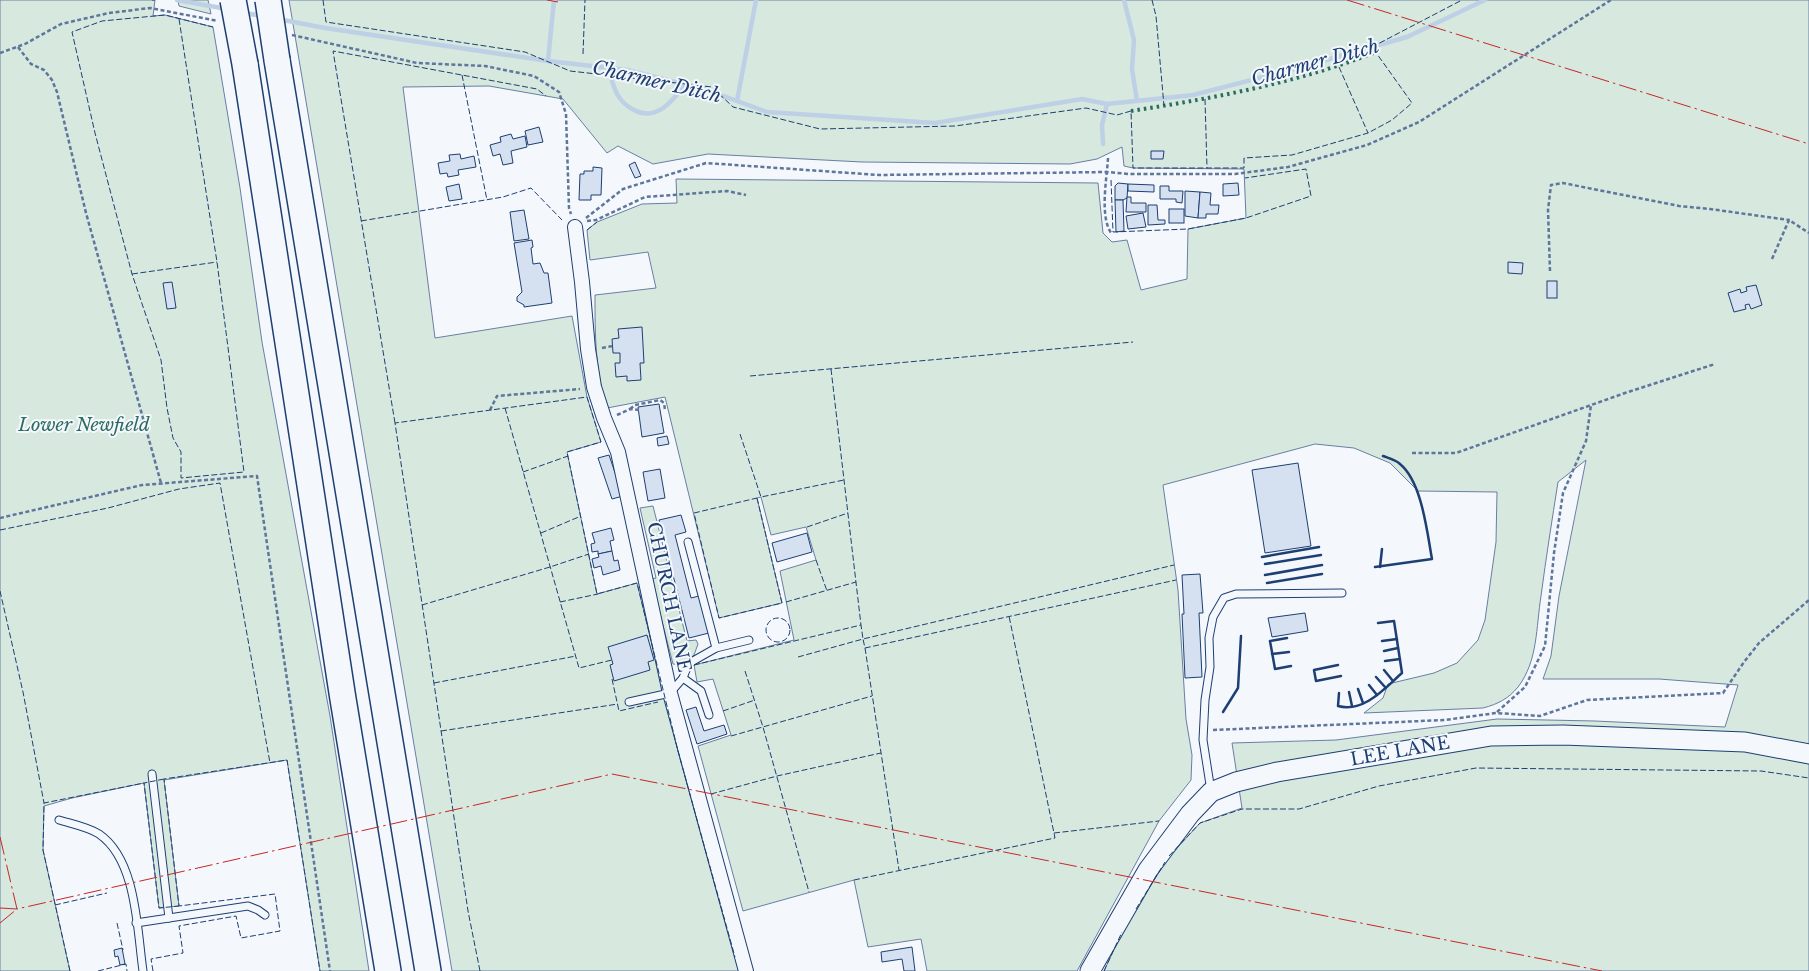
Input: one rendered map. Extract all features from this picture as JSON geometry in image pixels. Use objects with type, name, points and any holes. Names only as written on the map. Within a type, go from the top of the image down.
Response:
[{"type":"highway","points":[[233,0],[245,64],[340,680],[388,971]]},
{"type":"highway","points":[[268,0],[428,971]]},
{"type":"street","name":"CHURCH LANE","points":[[575,227],[594,387],[618,452],[670,693],[746,971]]},
{"type":"street","name":"LEE LANE","points":[[1090,971],[1148,870],[1190,814],[1211,792],[1236,782],[1277,772],[1491,736],[1563,735],[1745,742],[1809,754]]},
{"type":"lane","points":[[688,542],[716,648]]},
{"type":"lane","points":[[1211,792],[1204,740],[1205,700],[1210,667],[1209,638],[1213,617],[1224,598],[1236,594],[1342,593]]},
{"type":"lane","points":[[629,702],[670,693],[683,678],[688,665],[693,661],[716,648],[750,640]]},
{"type":"lane","points":[[683,678],[701,691],[709,715]]},
{"type":"lane","points":[[152,774],[168,918]]},
{"type":"lane","points":[[59,820],[98,833],[106,840],[123,866],[129,881],[142,971]]},
{"type":"lane","points":[[136,923],[248,906],[258,910],[265,916]]},
{"type":"path","points":[[746,195],[727,191],[646,197],[596,220],[583,221],[623,189],[706,163],[879,175],[1107,172],[1129,174],[1234,174],[1288,167],[1367,145],[1419,122],[1611,0]]},
{"type":"path","points":[[0,53],[18,47],[61,24],[109,13],[150,8],[212,20]]},
{"type":"path","points":[[311,39],[417,63],[485,66],[534,76],[559,92],[566,114],[570,208],[575,227]]},
{"type":"path","points":[[18,47],[31,64],[44,70],[52,80],[57,92],[86,213],[161,483]]},
{"type":"path","points":[[1108,158],[1105,209],[1108,229],[1112,234]]},
{"type":"path","points":[[1550,271],[1548,210],[1551,185],[1563,183],[1680,206],[1710,208],[1789,220],[1809,233]]},
{"type":"path","points":[[1772,259],[1789,220]]},
{"type":"path","points":[[1412,453],[1456,453],[1591,405],[1716,364]]},
{"type":"path","points":[[490,410],[497,396],[594,387]]},
{"type":"path","points":[[604,418],[624,413],[635,405],[660,400],[664,404],[665,410]]},
{"type":"path","points":[[1496,713],[1525,687],[1545,646],[1554,553],[1563,493],[1586,441],[1591,405]]},
{"type":"path","points":[[630,409],[639,410]]},
{"type":"path","points":[[0,518],[142,485],[256,476],[330,971]]},
{"type":"path","points":[[1204,731],[1445,720],[1496,713],[1540,716],[1587,700],[1724,694],[1744,662],[1759,643],[1809,600]]},
{"type":"green space","name":"Lower Newfield","points":[[0,0],[155,0],[153,16],[165,15],[213,27],[240,188],[262,342],[330,716],[369,971],[320,971],[287,760],[164,780],[179,906],[159,908],[144,783],[72,798],[44,806],[43,850],[70,971],[0,971]]},
{"type":"green space","points":[[178,0],[208,0],[211,14],[179,6]]},
{"type":"green space","points":[[289,0],[1809,0],[1809,971],[1104,971],[1124,928],[1168,858],[1200,823],[1242,808],[1232,743],[1336,740],[1497,719],[1725,727],[1738,685],[1659,679],[1543,679],[1551,656],[1559,596],[1586,460],[1558,482],[1533,655],[1525,677],[1518,687],[1502,700],[1483,708],[1364,713],[1383,698],[1388,684],[1434,673],[1457,663],[1478,640],[1485,620],[1496,542],[1497,492],[1418,491],[1390,463],[1354,448],[1315,444],[1163,485],[1178,590],[1186,719],[1192,755],[1191,780],[1159,821],[1077,971],[927,971],[921,939],[868,947],[854,880],[743,911],[698,746],[731,735],[713,679],[697,682],[694,665],[794,640],[780,571],[816,560],[806,527],[771,535],[761,497],[757,498],[782,603],[719,618],[665,397],[607,408],[600,380],[596,338],[595,295],[656,288],[648,252],[590,260],[587,230],[597,222],[642,204],[677,203],[676,179],[1098,183],[1103,233],[1112,242],[1127,240],[1141,290],[1187,279],[1188,229],[1246,218],[1244,169],[1133,168],[1124,166],[1122,147],[1097,159],[1070,164],[862,162],[708,154],[653,164],[618,146],[607,153],[563,99],[489,86],[403,87],[435,338],[572,316],[587,397],[601,442],[567,452],[597,594],[637,583],[678,751],[739,971],[452,971]]},
{"type":"green space","points":[[653,506],[687,641],[696,640],[698,644],[694,655],[682,665],[673,664],[651,579],[656,578],[640,508]]},
{"type":"building","points":[[539,127],[543,142],[528,145],[525,131]]},
{"type":"building","points":[[511,134],[513,139],[525,136],[527,147],[511,151],[513,163],[503,165],[500,154],[493,156],[490,145],[501,142],[500,137]]},
{"type":"building","points":[[1151,151],[1164,151],[1163,159],[1151,159]]},
{"type":"building","points":[[460,154],[461,159],[474,156],[476,167],[458,170],[459,175],[448,177],[447,173],[440,174],[438,163],[450,161],[449,155]]},
{"type":"building","points":[[635,162],[641,176],[635,178],[629,165]]},
{"type":"building","points":[[593,167],[602,168],[601,195],[591,195],[591,200],[579,200],[580,174],[584,174],[584,171],[593,171]]},
{"type":"building","points":[[1118,183],[1128,184],[1127,198],[1123,200],[1115,200],[1115,186]]},
{"type":"building","points":[[1238,183],[1239,195],[1223,196],[1223,184]]},
{"type":"building","points":[[459,184],[462,199],[449,201],[446,187]]},
{"type":"building","points":[[1128,184],[1154,185],[1154,192],[1128,191]]},
{"type":"building","points":[[1160,186],[1169,186],[1169,191],[1183,191],[1182,203],[1176,202],[1176,199],[1160,199]]},
{"type":"building","points":[[1185,191],[1200,192],[1198,218],[1185,216]]},
{"type":"building","points":[[1200,192],[1211,193],[1210,205],[1219,205],[1218,214],[1206,214],[1206,218],[1198,218]]},
{"type":"building","points":[[1127,197],[1131,197],[1131,203],[1146,203],[1146,212],[1126,212]]},
{"type":"building","points":[[1115,200],[1123,200],[1124,231],[1116,232]]},
{"type":"building","points":[[1148,205],[1157,205],[1158,220],[1165,220],[1165,224],[1148,225]]},
{"type":"building","points":[[1169,209],[1184,209],[1184,223],[1169,223]]},
{"type":"building","points":[[524,210],[529,239],[514,241],[510,212]]},
{"type":"building","points":[[1143,213],[1146,227],[1128,229],[1126,216]]},
{"type":"building","points":[[532,240],[533,264],[540,263],[544,273],[548,273],[552,303],[524,307],[524,305],[517,301],[517,297],[522,292],[514,243]]},
{"type":"building","points":[[1508,262],[1523,263],[1522,274],[1508,273]]},
{"type":"building","points":[[1547,281],[1557,281],[1557,298],[1547,298]]},
{"type":"building","points":[[172,282],[176,308],[167,309],[163,283]]},
{"type":"building","points":[[1756,285],[1762,305],[1751,309],[1749,304],[1745,305],[1746,309],[1734,312],[1728,293],[1740,289],[1741,293],[1747,291],[1746,287]]},
{"type":"building","points":[[642,327],[644,363],[640,363],[641,380],[627,381],[627,376],[616,377],[615,363],[620,363],[620,353],[613,353],[612,339],[619,338],[618,329]]},
{"type":"building","points":[[659,404],[664,433],[642,437],[638,407]]},
{"type":"building","points":[[667,436],[669,444],[658,446],[657,438]]},
{"type":"building","points":[[609,455],[623,496],[612,499],[598,458]]},
{"type":"building","points":[[1298,463],[1311,546],[1265,553],[1252,470]]},
{"type":"building","points":[[660,469],[665,498],[648,501],[643,472]]},
{"type":"building","points":[[681,515],[686,532],[675,535],[691,598],[699,596],[709,633],[689,638],[659,520]]},
{"type":"building","points":[[611,528],[614,540],[610,541],[612,551],[598,554],[598,551],[592,552],[591,544],[595,543],[592,533]]},
{"type":"building","points":[[807,533],[812,552],[777,562],[772,543]]},
{"type":"building","points":[[612,551],[614,561],[618,560],[620,570],[603,575],[601,566],[594,568],[592,559],[599,557],[598,554]]},
{"type":"building","points":[[1200,574],[1203,613],[1199,613],[1202,677],[1185,678],[1182,575]]},
{"type":"building","points":[[1305,613],[1308,631],[1272,637],[1268,618]]},
{"type":"building","points":[[647,635],[654,660],[648,662],[650,670],[614,681],[610,665],[613,664],[608,647]]},
{"type":"building","points":[[696,707],[704,731],[724,725],[727,734],[697,744],[686,710]]},
{"type":"building","points":[[912,947],[915,971],[904,971],[902,959],[882,962],[881,952]]},
{"type":"building","points":[[122,948],[125,964],[120,965],[118,956],[115,957],[114,950]]},
{"type":"waterway","name":"Charmer Ditch","points":[[177,0],[227,9]]},
{"type":"waterway","points":[[548,61],[554,0]]},
{"type":"waterway","points":[[737,101],[756,0]]},
{"type":"waterway","name":"Charmer Ditch","points":[[1124,0],[1134,40],[1132,69],[1137,101]]},
{"type":"waterway","name":"Charmer Ditch","points":[[278,19],[325,28],[548,61],[627,70],[707,90],[767,112],[935,123],[1082,99],[1107,104],[1193,95],[1407,37],[1485,0]]},
{"type":"waterway","name":"Charmer Ditch","points":[[244,13],[263,16]]},
{"type":"waterway","points":[[608,68],[619,97],[629,107],[642,113],[657,112],[669,103],[684,85]]},
{"type":"waterway","points":[[1103,144],[1102,125],[1107,104]]},
{"type":"hedge","points":[[1131,111],[1193,101],[1286,81],[1376,52]]},
{"type":"fence","points":[[323,0],[326,22],[525,52],[570,71],[712,87],[733,107],[820,129],[955,126],[1086,108],[1117,115],[1131,111],[1133,168],[1244,168],[1244,158],[1292,155],[1368,133],[1392,120],[1412,103],[1372,47],[1462,0]]},
{"type":"fence","points":[[583,54],[585,0]]},
{"type":"fence","points":[[1152,0],[1156,16],[1164,106]]},
{"type":"fence","points":[[179,19],[217,262],[244,472],[181,478],[181,452],[173,438],[161,360],[132,274],[95,133],[72,32],[102,21],[165,15],[213,27]]},
{"type":"fence","points":[[395,423],[333,51],[537,89],[546,96]]},
{"type":"fence","points":[[1339,67],[1368,133]]},
{"type":"fence","points":[[462,75],[487,200]]},
{"type":"fence","points":[[1205,99],[1207,168]]},
{"type":"fence","points":[[1111,180],[1113,232],[1188,229],[1246,218],[1311,196],[1306,169],[1245,178]]},
{"type":"fence","points":[[361,221],[503,197],[531,188],[562,220]]},
{"type":"fence","points":[[587,230],[597,222]]},
{"type":"fence","points":[[132,274],[217,262]]},
{"type":"fence","points":[[750,376],[1133,342]]},
{"type":"fence","points":[[831,369],[861,625]]},
{"type":"fence","points":[[480,971],[468,911],[395,423],[587,397],[601,442],[567,452],[597,594],[637,583],[678,751],[735,957]]},
{"type":"fence","points":[[505,408],[579,668],[612,660]]},
{"type":"fence","points":[[740,434],[761,497],[844,480]]},
{"type":"fence","points":[[523,472],[568,456]]},
{"type":"fence","points":[[0,530],[108,508],[179,489],[220,483],[270,763]]},
{"type":"fence","points":[[757,498],[782,603],[719,618],[694,513],[757,498]]},
{"type":"fence","points":[[807,527],[848,513]]},
{"type":"fence","points":[[541,533],[581,516]]},
{"type":"fence","points":[[422,605],[589,554]]},
{"type":"fence","points":[[816,560],[827,591]]},
{"type":"fence","points":[[694,665],[861,625],[863,639],[1174,565]]},
{"type":"fence","points":[[798,657],[863,639],[865,648],[1176,580]]},
{"type":"fence","points":[[786,602],[856,582]]},
{"type":"fence","points":[[0,591],[23,692],[44,803]]},
{"type":"fence","points":[[560,602],[598,594]]},
{"type":"fence","points":[[854,880],[1055,838],[1009,616]]},
{"type":"fence","points":[[778,618],[786,622],[790,630],[786,638],[778,642],[770,638],[766,630],[770,622],[778,618]]},
{"type":"fence","points":[[865,648],[899,870]]},
{"type":"fence","points":[[434,683],[576,656]]},
{"type":"fence","points":[[745,671],[763,727],[809,892]]},
{"type":"fence","points":[[612,679],[619,711],[658,702]]},
{"type":"fence","points":[[731,736],[872,696]]},
{"type":"fence","points":[[723,711],[755,700]]},
{"type":"fence","points":[[441,731],[618,704]]},
{"type":"fence","points":[[711,794],[777,776],[881,753]]},
{"type":"fence","points":[[153,971],[151,959],[183,953],[179,926],[236,916],[241,938],[280,931],[275,894],[179,906],[164,779],[287,760],[320,971]]},
{"type":"fence","points":[[1169,856],[1200,823],[1242,809],[1299,809],[1379,786],[1476,768],[1761,771],[1809,778]]},
{"type":"fence","points":[[164,779],[144,783],[159,908],[179,906]]},
{"type":"fence","points":[[70,971],[43,850],[44,803],[144,783]]},
{"type":"fence","points":[[1054,833],[1159,821]]},
{"type":"fence","points":[[1136,909],[1165,862]]},
{"type":"fence","points":[[55,905],[107,893]]},
{"type":"fence","points":[[117,923],[123,950]]},
{"type":"fence","points":[[1104,971],[1122,932]]},
{"type":"fence","points":[[98,971],[126,964],[127,971]]},
{"type":"wall","points":[[1375,567],[1432,559],[1422,508],[1414,483],[1400,464],[1383,456]]},
{"type":"wall","points":[[1262,557],[1319,547]]},
{"type":"wall","points":[[1380,567],[1382,549]]},
{"type":"wall","points":[[1265,564],[1321,555]]},
{"type":"wall","points":[[1265,575],[1322,565]]},
{"type":"wall","points":[[1267,583],[1322,574]]},
{"type":"wall","points":[[1339,693],[1338,706],[1357,706],[1373,698],[1402,673],[1394,621],[1378,623]]},
{"type":"wall","points":[[1223,712],[1238,688],[1241,636]]},
{"type":"wall","points":[[1287,638],[1270,641],[1275,669],[1291,666]]},
{"type":"wall","points":[[1382,641],[1397,639]]},
{"type":"wall","points":[[1384,651],[1398,648]]},
{"type":"wall","points":[[1272,654],[1289,652]]},
{"type":"wall","points":[[1385,661],[1400,659]]},
{"type":"wall","points":[[1338,665],[1314,670],[1316,681],[1341,676]]},
{"type":"wall","points":[[1384,670],[1393,681]]},
{"type":"wall","points":[[1376,677],[1385,687]]},
{"type":"wall","points":[[1369,685],[1377,695]]},
{"type":"wall","points":[[1358,689],[1363,703]]},
{"type":"wall","points":[[1349,692],[1352,706]]},
{"type":"power","points":[[547,0],[558,2]]},
{"type":"power","points":[[1347,0],[1809,144]]},
{"type":"power","points":[[0,908],[17,909],[612,774],[1602,971]]},
{"type":"power","points":[[0,837],[17,909]]},
{"type":"power","points":[[0,923],[17,909]]}]
